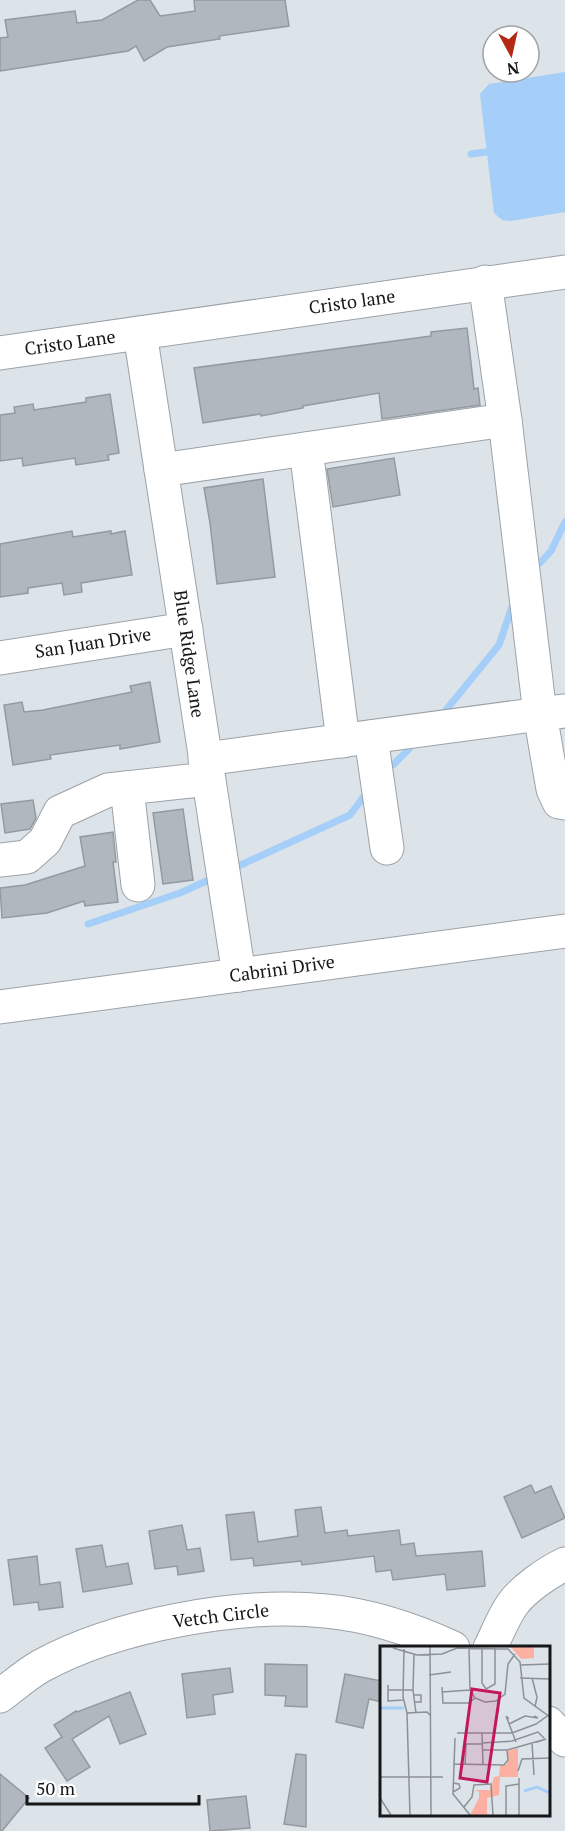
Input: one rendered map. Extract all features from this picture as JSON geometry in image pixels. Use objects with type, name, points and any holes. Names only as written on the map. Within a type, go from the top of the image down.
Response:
[{"type":"street","name":"Cristo lane","points":[[140,333],[565,272]]},
{"type":"street","points":[[485,282],[552,712],[553,789],[559,802],[565,803]]},
{"type":"street","name":"Cristo Lane","points":[[0,353],[140,333]]},
{"type":"street","name":"Blue Ridge Lane","points":[[140,333],[239,975]]},
{"type":"street","points":[[161,470],[505,420]]},
{"type":"street","points":[[306,449],[357,739],[387,848]]},
{"type":"street","name":"San Juan Drive","points":[[0,658],[186,629]]},
{"type":"street","points":[[0,860],[27,857],[45,841],[60,812],[108,790],[127,788],[206,769],[357,739],[552,712]]},
{"type":"street","points":[[127,788],[138,885]]},
{"type":"street","name":"Cabrini Drive","points":[[0,1007],[565,931]]},
{"type":"street","points":[[491,1646],[511,1606],[519,1597],[552,1570],[565,1564]]},
{"type":"street","name":"Vetch Circle","points":[[0,1696],[41,1667],[98,1642],[177,1620],[259,1610],[326,1611],[386,1622],[448,1646]]},
{"type":"street","points":[[550,1724],[565,1740]]},
{"type":"water","points":[[565,72],[565,212],[511,221],[502,220],[494,213],[480,94],[489,84],[541,84],[541,76]]},
{"type":"building","points":[[138,0],[150,0],[160,16],[195,11],[194,0],[285,0],[289,26],[219,36],[220,39],[167,47],[144,61],[136,46],[128,51],[0,71],[0,38],[8,37],[5,20],[75,11],[77,23],[102,20]]},
{"type":"building","points":[[467,328],[474,389],[478,388],[480,405],[382,419],[379,393],[261,416],[260,414],[203,423],[194,368],[431,336],[431,332]]},
{"type":"building","points":[[110,394],[119,453],[108,455],[109,460],[76,465],[75,458],[23,466],[22,458],[0,461],[0,415],[15,413],[14,407],[33,404],[34,410],[86,402],[86,398]]},
{"type":"building","points":[[394,458],[400,495],[333,507],[327,469]]},
{"type":"building","points":[[263,479],[275,577],[217,584],[204,488]]},
{"type":"building","points":[[72,531],[73,537],[125,531],[132,575],[81,583],[82,592],[64,595],[62,583],[28,588],[28,593],[0,597],[0,544]]},
{"type":"building","points":[[150,682],[160,742],[120,749],[120,745],[50,755],[51,759],[13,765],[4,705],[22,702],[24,712],[43,710],[132,692],[130,686]]},
{"type":"building","points":[[33,800],[36,818],[30,829],[5,833],[1,804]]},
{"type":"building","points":[[183,809],[193,880],[163,884],[153,813]]},
{"type":"building","points":[[113,832],[116,862],[113,862],[118,902],[85,906],[84,901],[47,913],[2,918],[0,888],[25,885],[85,866],[80,837]]},
{"type":"building","points":[[531,1485],[535,1493],[551,1486],[565,1518],[522,1538],[504,1497]]},
{"type":"building","points":[[321,1507],[325,1533],[347,1530],[348,1536],[399,1530],[401,1545],[414,1543],[416,1556],[482,1551],[485,1586],[447,1590],[445,1574],[393,1580],[391,1570],[376,1572],[374,1556],[302,1565],[301,1561],[254,1566],[253,1558],[231,1560],[226,1515],[254,1512],[258,1542],[298,1536],[295,1510]]},
{"type":"building","points":[[182,1525],[187,1550],[200,1548],[204,1571],[178,1575],[177,1566],[155,1569],[149,1531]]},
{"type":"building","points":[[102,1545],[106,1567],[128,1563],[132,1584],[83,1592],[76,1549]]},
{"type":"building","points":[[37,1556],[40,1585],[60,1582],[63,1607],[39,1610],[38,1602],[14,1605],[8,1560]]},
{"type":"building","points":[[265,1664],[307,1665],[307,1707],[285,1706],[286,1696],[265,1695]]},
{"type":"building","points":[[230,1668],[233,1692],[213,1695],[215,1714],[187,1718],[182,1674]]},
{"type":"building","points":[[345,1674],[380,1681],[380,1702],[369,1699],[363,1728],[336,1722]]},
{"type":"building","points":[[130,1692],[146,1734],[120,1744],[109,1716],[72,1739],[90,1767],[67,1781],[45,1748],[62,1737],[54,1725],[76,1711]]},
{"type":"building","points":[[296,1754],[306,1755],[306,1827],[284,1824]]},
{"type":"building","points":[[0,1774],[29,1798],[2,1831],[0,1831]]},
{"type":"building","points":[[246,1796],[250,1828],[210,1831],[207,1800]]},
{"type":"waterway","points":[[471,154],[494,151]]},
{"type":"waterway","points":[[540,563],[551,551],[565,522]]},
{"type":"waterway","points":[[446,710],[499,645],[513,604]]},
{"type":"waterway","points":[[393,765],[409,749]]},
{"type":"waterway","points":[[234,868],[350,815],[367,792]]},
{"type":"waterway","points":[[88,924],[180,893],[213,878]]}]
